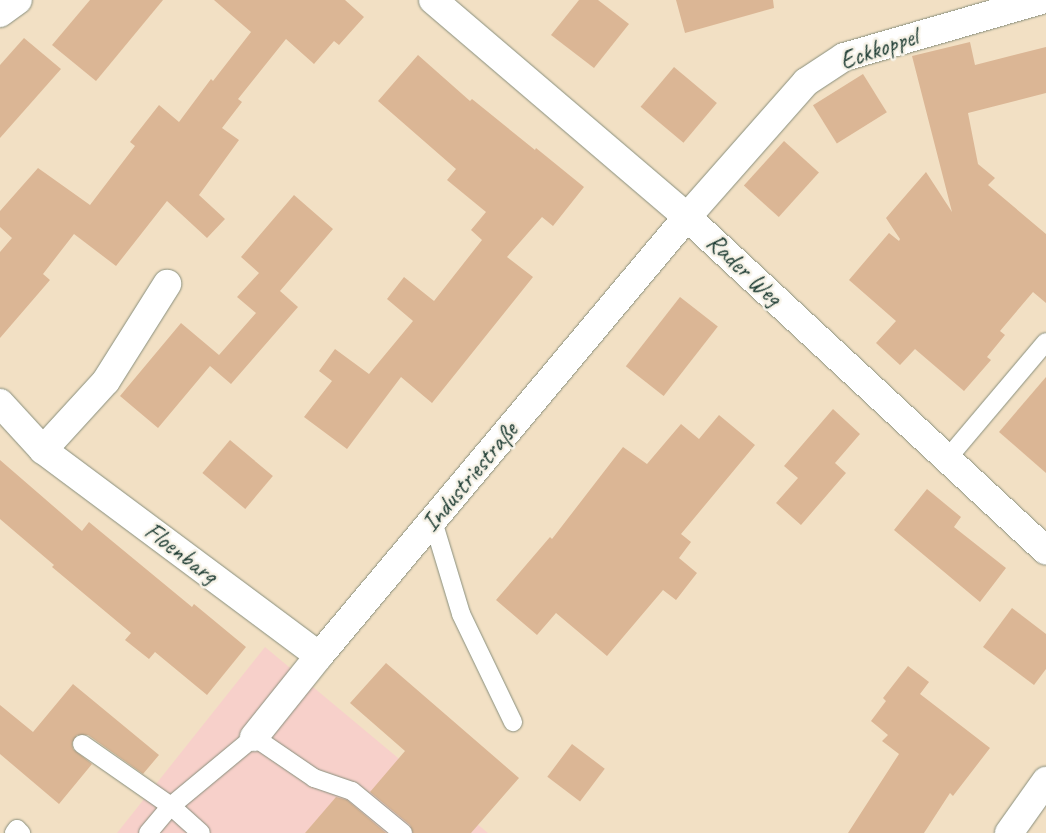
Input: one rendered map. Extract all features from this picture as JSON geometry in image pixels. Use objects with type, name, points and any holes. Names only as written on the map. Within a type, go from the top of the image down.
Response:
[{"type":"street","points":[[0,12],[18,0]]},
{"type":"street","name":"Rader Weg","points":[[433,0],[687,217],[1046,551]]},
{"type":"street","name":"Eckkoppel","points":[[687,217],[806,82],[844,57],[1041,0]]},
{"type":"street","name":"Industriestraße","points":[[254,737],[319,656],[687,217]]},
{"type":"street","points":[[42,450],[106,381],[167,284]]},
{"type":"street","name":"Floenbarg","points":[[0,404],[42,450],[319,656]]},
{"type":"street","points":[[1009,833],[1046,781]]},
{"type":"lane","points":[[947,459],[1046,342]]},
{"type":"lane","points":[[433,521],[461,614],[513,722]]},
{"type":"lane","points":[[148,833],[171,806],[254,737],[314,778],[352,790],[403,833]]},
{"type":"lane","points":[[82,744],[171,806],[201,833]]},
{"type":"lane","points":[[14,833],[17,829],[21,833]]},
{"type":"shaded area","points":[[265,647],[488,833],[117,833]]},
{"type":"building","points":[[90,0],[163,0],[96,81],[52,45]]},
{"type":"building","points":[[214,0],[345,0],[364,17],[339,45],[334,41],[314,64],[286,39],[238,99],[242,102],[222,128],[239,140],[199,195],[225,219],[207,238],[167,201],[116,266],[74,234],[43,274],[50,280],[0,338],[0,252],[12,238],[0,227],[0,211],[38,168],[90,205],[135,146],[130,142],[159,105],[179,122],[211,79],[213,81],[251,32]]},
{"type":"building","points":[[579,0],[598,0],[629,24],[594,68],[551,35]]},
{"type":"building","points":[[676,0],[773,0],[774,8],[685,33]]},
{"type":"building","points":[[24,38],[61,69],[0,138],[0,65]]},
{"type":"building","points":[[970,42],[975,65],[1046,47],[1046,93],[968,113],[978,164],[995,178],[988,185],[1046,234],[1046,303],[1033,292],[1000,331],[1005,335],[987,357],[991,360],[964,391],[915,349],[900,365],[876,343],[896,321],[849,280],[889,233],[899,241],[900,239],[886,218],[926,172],[952,212],[912,56]]},
{"type":"building","points":[[418,55],[470,101],[472,99],[584,187],[553,226],[542,217],[507,257],[533,277],[432,403],[401,377],[347,449],[304,417],[332,381],[319,371],[335,349],[369,374],[413,321],[387,299],[404,277],[434,301],[482,240],[471,230],[486,212],[447,180],[456,169],[378,101]]},
{"type":"building","points":[[674,67],[717,103],[683,143],[641,107]]},
{"type":"building","points":[[863,74],[887,112],[837,143],[813,105]]},
{"type":"building","points":[[784,141],[819,172],[779,217],[744,186]]},
{"type":"building","points":[[294,195],[333,229],[280,291],[298,307],[231,384],[210,366],[158,428],[120,396],[181,323],[219,355],[256,313],[237,297],[259,273],[241,257]]},
{"type":"building","points":[[680,297],[718,327],[664,396],[626,366]]},
{"type":"building","points":[[1046,377],[1046,473],[999,432]]},
{"type":"building","points":[[833,409],[860,434],[835,463],[846,473],[801,525],[776,503],[798,478],[784,466]]},
{"type":"building","points":[[719,415],[755,445],[681,534],[691,542],[679,558],[697,573],[676,600],[663,590],[607,656],[556,613],[537,635],[496,600],[550,537],[552,539],[623,447],[647,464],[681,424],[699,439]]},
{"type":"building","points":[[230,440],[273,476],[245,509],[202,473]]},
{"type":"building","points":[[0,460],[82,531],[89,522],[192,607],[194,604],[246,647],[207,695],[155,652],[149,659],[125,640],[131,633],[52,567],[54,565],[0,519]]},
{"type":"building","points":[[927,489],[961,517],[954,527],[1006,568],[980,602],[894,530]]},
{"type":"building","points":[[1012,608],[1046,634],[1046,669],[1034,685],[983,647]]},
{"type":"building","points":[[386,663],[519,778],[471,833],[413,833],[410,825],[370,792],[405,751],[350,703]]},
{"type":"building","points":[[908,666],[929,682],[920,694],[990,748],[953,796],[950,793],[924,833],[848,833],[899,754],[882,741],[888,735],[871,721],[886,701],[883,698]]},
{"type":"building","points":[[73,684],[159,755],[143,774],[88,735],[77,735],[72,743],[73,749],[92,764],[59,804],[0,754],[0,705],[33,732]]},
{"type":"building","points":[[572,744],[605,769],[580,801],[547,777]]},
{"type":"building","points":[[336,797],[347,800],[386,833],[305,833]]}]
